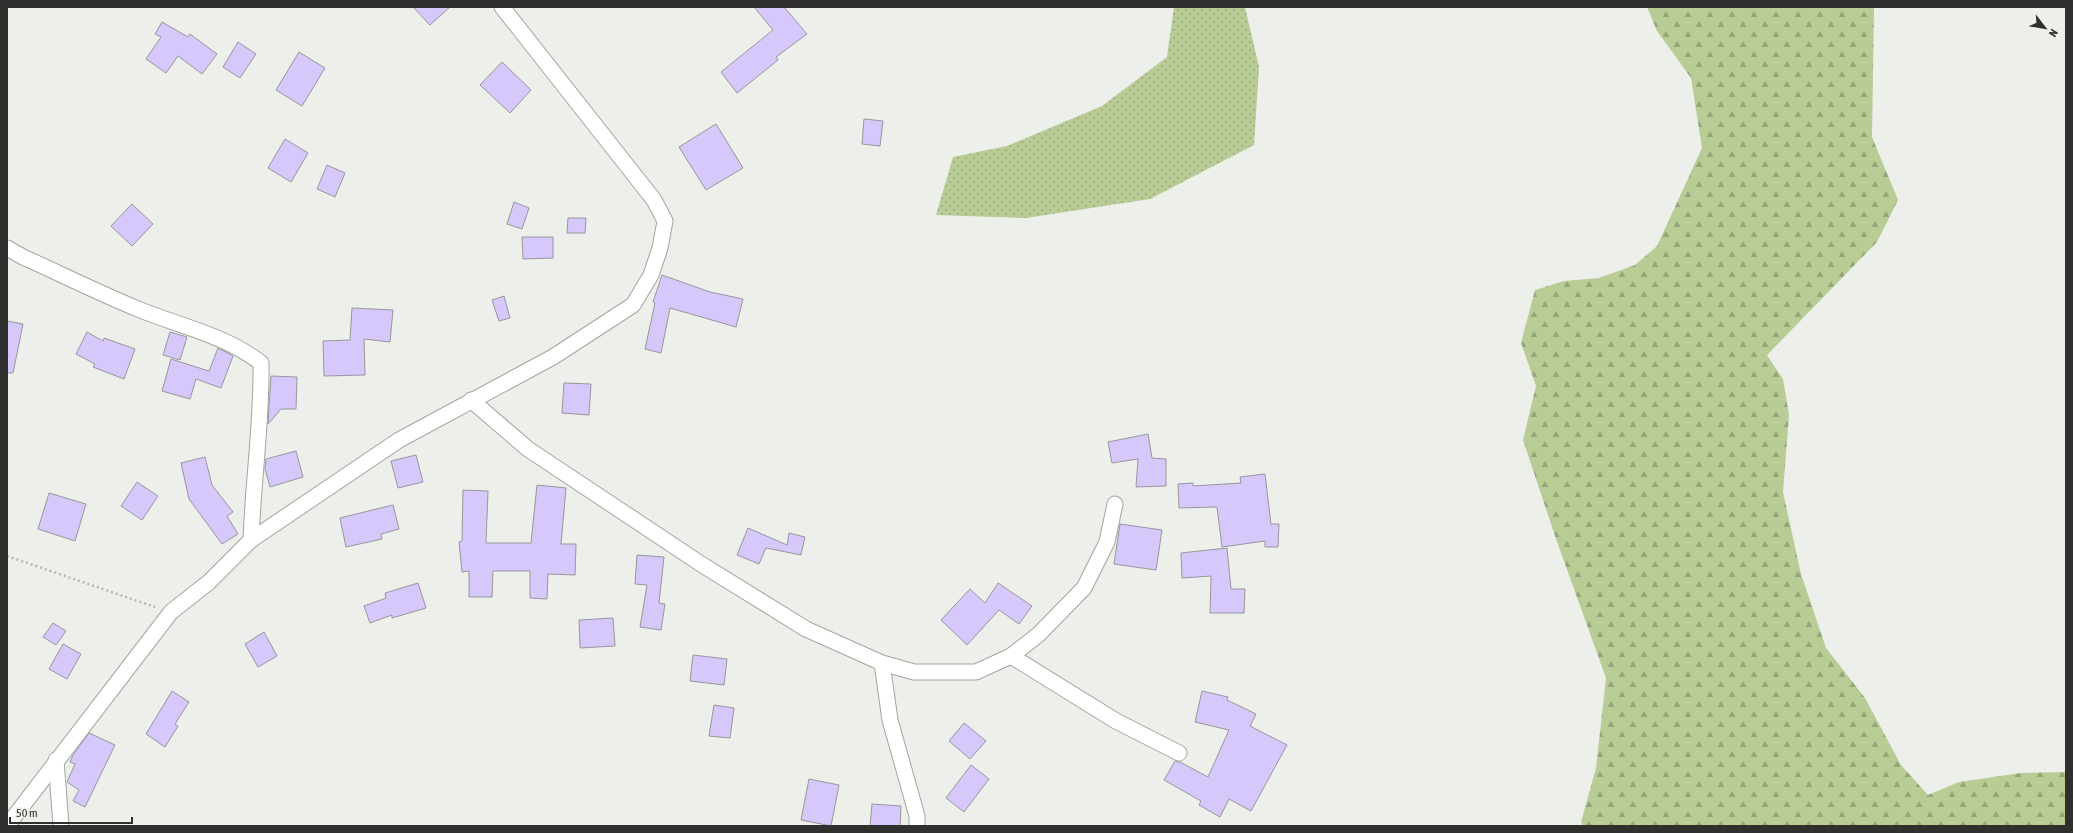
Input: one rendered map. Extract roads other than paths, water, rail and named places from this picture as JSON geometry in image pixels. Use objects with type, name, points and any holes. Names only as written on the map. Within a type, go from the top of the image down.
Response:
[{"type":"street","points":[[7,826],[56,760],[171,612],[208,582],[251,540],[399,440],[553,357],[632,305],[651,275],[660,248],[665,221],[654,200],[502,7]]},
{"type":"street","points":[[7,248],[23,257],[139,310],[186,325],[241,350],[261,363],[262,398],[253,488],[251,540]]},
{"type":"street","points":[[471,400],[528,449],[701,564],[806,629],[882,663],[914,672],[976,672],[1011,656],[1038,635],[1084,588],[1107,542],[1116,504]]},
{"type":"street","points":[[1011,656],[1116,721],[1179,754]]},
{"type":"street","points":[[882,663],[890,720],[917,816],[917,826]]},
{"type":"street","points":[[56,760],[61,826]]}]
